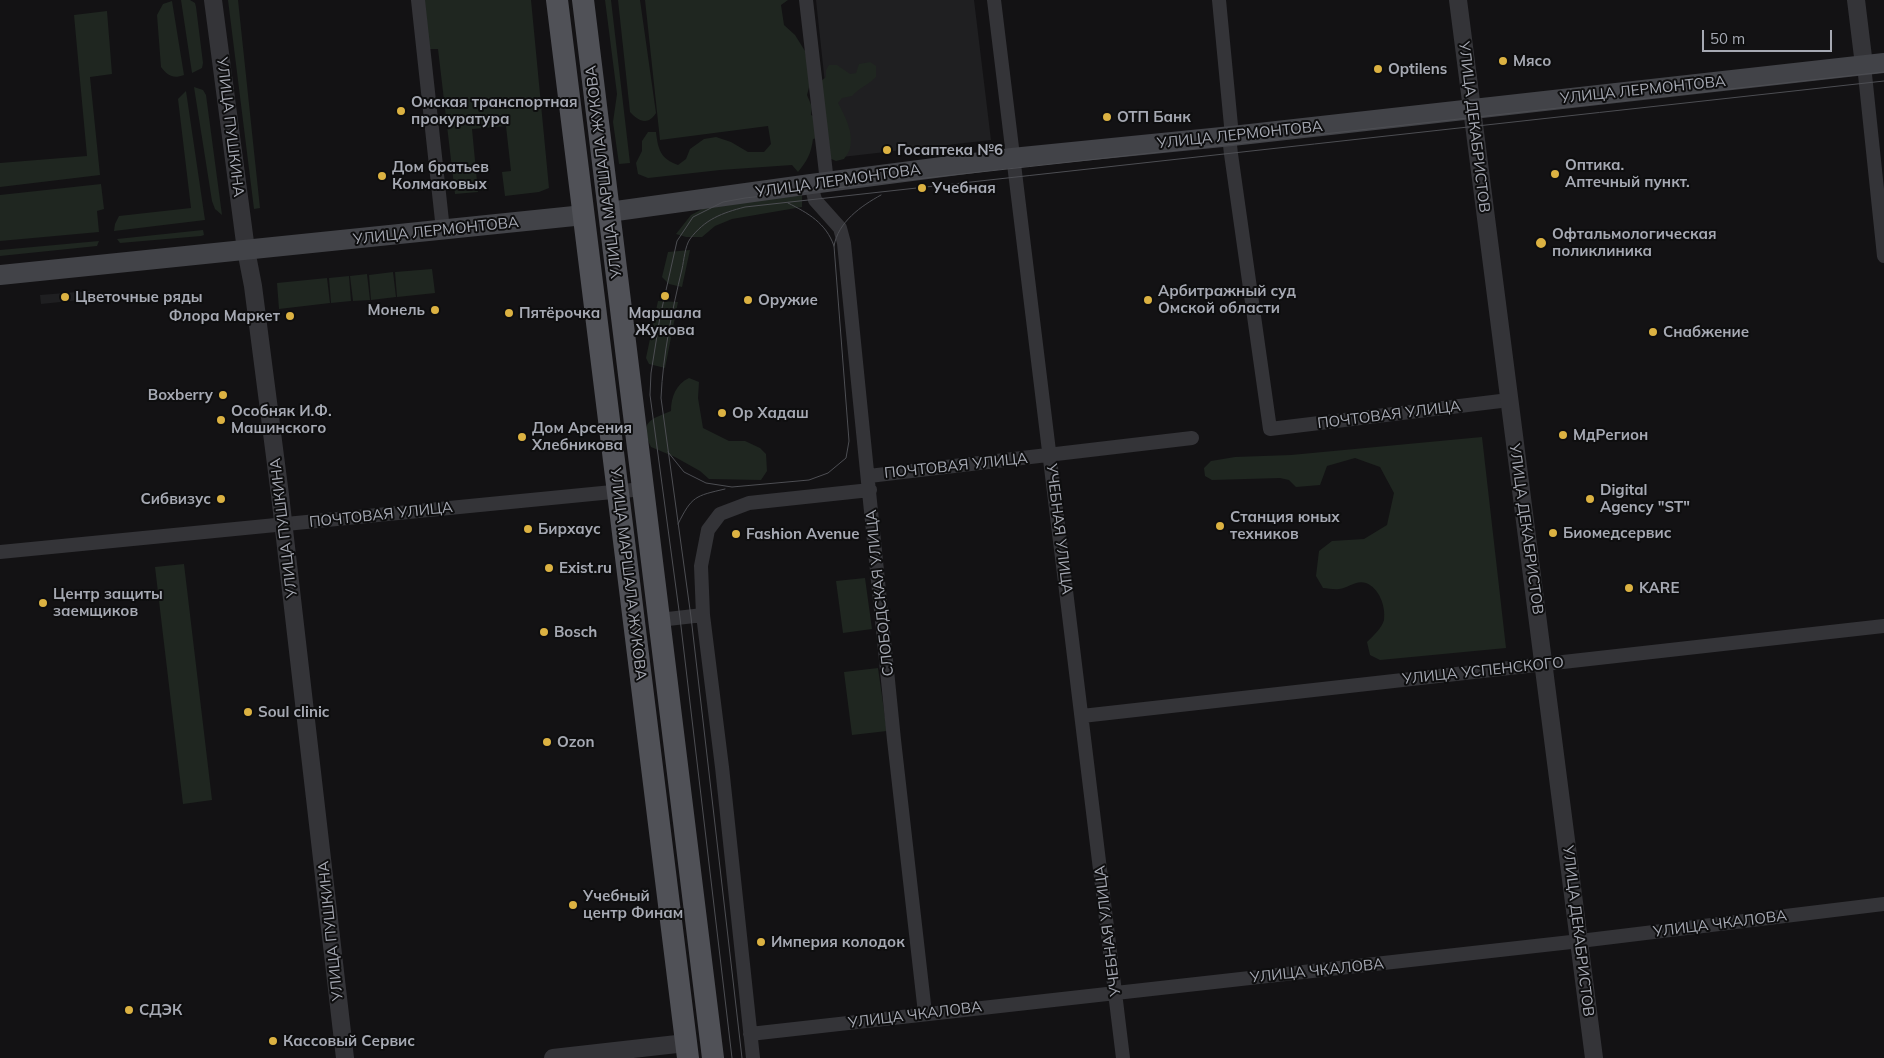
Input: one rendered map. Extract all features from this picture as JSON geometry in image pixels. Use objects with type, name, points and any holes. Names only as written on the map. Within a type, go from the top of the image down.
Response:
[{"type":"main road","name":"УЛИЦА МАРШАЛА ЖУКОВА","points":[[557,0],[687,1050]]},
{"type":"main road","name":"УЛИЦА МАРШАЛА ЖУКОВА","points":[[583,0],[712,1049]]},
{"type":"main road","name":"УЛИЦА ЛЕРМОНТОВА","points":[[0,275],[584,215],[1012,158],[1232,136],[1884,64]]},
{"type":"main road","points":[[687,1050],[712,1049]]},
{"type":"street","name":"УЛИЦА ПУШКИНА","points":[[212,0],[246,250],[253,286],[283,525],[345,1058]]},
{"type":"street","points":[[418,0],[443,230]]},
{"type":"street","name":"СЛОБОДСКАЯ УЛИЦА","points":[[806,0],[819,183],[815,200],[840,228],[844,243],[925,1013]]},
{"type":"street","name":"УЧЕБНАЯ УЛИЦА","points":[[994,0],[1123,1058]]},
{"type":"street","points":[[1219,0],[1232,136]]},
{"type":"street","name":"УЛИЦА ДЕКАБРИСТОВ","points":[[1458,0],[1594,1058]]},
{"type":"street","points":[[1856,0],[1884,256]]},
{"type":"street","name":"ПОЧТОВАЯ УЛИЦА","points":[[1232,136],[1231,154],[1270,429],[1509,400]]},
{"type":"street","name":"ПОЧТОВАЯ УЛИЦА","points":[[703,616],[701,566],[708,530],[720,514],[749,503],[1049,455],[1192,438]]},
{"type":"street","name":"ПОЧТОВАЯ УЛИЦА","points":[[0,552],[643,489]]},
{"type":"street","points":[[659,620],[703,616],[722,767],[753,1058]]},
{"type":"street","name":"УЛИЦА УСПЕНСКОГО","points":[[1082,716],[1884,626]]},
{"type":"street","name":"УЛИЦА ЧКАЛОВА","points":[[750,1034],[1580,941],[1884,904]]},
{"type":"street","points":[[553,1058],[687,1050]]},
{"type":"shaded area","points":[[181,0],[190,0],[195,3],[196,7],[203,63],[202,68],[192,73]]},
{"type":"shaded area","points":[[228,0],[238,0],[260,208],[254,209]]},
{"type":"shaded area","points":[[423,0],[531,0],[549,188],[539,192],[505,196],[502,172],[511,171],[506,126],[472,129],[478,192],[455,194],[438,49],[429,49]]},
{"type":"shaded area","points":[[605,0],[611,0],[630,163],[619,164],[613,122],[617,94]]},
{"type":"shaded area","points":[[618,0],[640,0],[656,113],[650,120],[646,121],[636,118],[630,112]]},
{"type":"shaded area","points":[[645,0],[788,0],[781,5],[784,25],[795,35],[805,51],[811,80],[807,95],[812,107],[811,115],[824,121],[821,81],[826,77],[826,70],[829,65],[837,65],[850,74],[856,73],[859,64],[870,62],[876,66],[876,77],[852,96],[842,98],[838,103],[846,119],[851,136],[848,154],[844,159],[836,161],[829,158],[824,137],[813,139],[808,157],[798,172],[792,165],[648,178],[638,174],[636,163],[642,151],[642,141],[648,132],[656,132],[661,153],[672,163],[678,165],[686,159],[690,149],[704,139],[716,137],[731,142],[748,152],[764,152],[771,144],[768,126],[660,140]]},
{"type":"shaded area","points":[[816,0],[974,0],[991,140],[833,158]]},
{"type":"shaded area","points":[[172,1],[184,75],[177,77],[168,75],[161,67],[157,15],[163,4]]},
{"type":"shaded area","points":[[107,11],[112,74],[90,77],[100,175],[0,187],[0,163],[87,156],[74,15]]},
{"type":"shaded area","points":[[194,87],[203,90],[206,95],[222,215],[215,209],[212,201]]},
{"type":"shaded area","points":[[186,91],[205,220],[114,231],[119,216],[191,208],[178,99]]},
{"type":"shaded area","points":[[101,184],[104,209],[97,211],[99,232],[0,241],[0,195]]},
{"type":"shaded area","points":[[802,190],[802,207],[732,219],[715,226],[702,237],[686,237],[676,234],[691,215],[708,206]]},
{"type":"shaded area","points":[[203,230],[204,235],[201,236],[120,243],[117,239]]},
{"type":"shaded area","points":[[99,241],[97,246],[0,256],[0,250]]},
{"type":"shaded area","points":[[690,250],[682,287],[669,284],[662,277],[668,252]]},
{"type":"shaded area","points":[[432,269],[435,293],[397,297],[395,272]]},
{"type":"shaded area","points":[[393,272],[396,297],[371,300],[369,275]]},
{"type":"shaded area","points":[[367,274],[370,300],[353,301],[350,276]]},
{"type":"shaded area","points":[[349,276],[351,301],[331,303],[329,278]]},
{"type":"shaded area","points":[[327,278],[330,303],[279,309],[277,283]]},
{"type":"shaded area","name":"Цветочные ряды","points":[[90,291],[90,299],[41,304],[40,295]]},
{"type":"shaded area","points":[[658,301],[678,302],[665,368],[649,364],[646,358]]},
{"type":"shaded area","points":[[689,378],[699,382],[698,398],[703,428],[729,441],[745,441],[760,448],[766,454],[767,471],[761,480],[709,479],[700,471],[675,457],[651,447],[646,432],[649,423],[652,419],[671,411],[675,392]]},
{"type":"shaded area","points":[[1482,437],[1506,648],[1380,660],[1370,655],[1367,642],[1379,629],[1384,620],[1383,603],[1375,589],[1371,585],[1362,582],[1339,589],[1323,588],[1316,576],[1319,551],[1332,541],[1364,539],[1387,525],[1394,493],[1380,467],[1355,458],[1327,466],[1320,485],[1296,487],[1289,480],[1280,478],[1212,480],[1205,476],[1204,468],[1211,461],[1235,457],[1291,455]]},
{"type":"shaded area","points":[[184,564],[212,800],[183,804],[155,567]]},
{"type":"shaded area","points":[[865,578],[872,629],[843,633],[836,581]]},
{"type":"shaded area","points":[[878,668],[887,731],[852,735],[844,672]]},
{"type":"tram line","points":[[732,1058],[680,618],[650,395],[651,373],[660,317],[677,241],[693,217],[723,202],[745,198],[1884,72]]},
{"type":"tram line","points":[[742,1058],[691,617],[661,398],[669,333],[686,249],[690,239],[702,226],[721,214],[745,207],[1884,81]]},
{"type":"tram line","points":[[834,246],[836,237],[845,222],[858,210],[881,195]]},
{"type":"tram line","points":[[668,452],[684,472],[706,483],[732,487],[809,480],[828,473],[846,458],[849,441],[834,246],[831,238],[821,225],[809,215],[788,203]]},
{"type":"tram line","points":[[678,524],[691,502],[707,493],[725,489]]},
{"type":"place","name":"Мясо","points":[[1503,61]]},
{"type":"place","name":"Optilens","points":[[1378,69]]},
{"type":"place","name":"Омская транспортная прокуратура","points":[[401,111]]},
{"type":"place","name":"ОТП Банк","points":[[1107,117]]},
{"type":"place","name":"Госаптека №6","points":[[887,150]]},
{"type":"place","name":"Оптика. Аптечный пункт.","points":[[1555,174]]},
{"type":"place","name":"Дом братьев Колмаковых","points":[[382,176]]},
{"type":"place","name":"Учебная","points":[[922,188]]},
{"type":"place","name":"Офтальмологическая поликлиника","points":[[1541,243]]},
{"type":"place","name":"Маршала Жукова","points":[[665,296]]},
{"type":"place","name":"Цветочные ряды","points":[[65,297]]},
{"type":"place","name":"Оружие","points":[[748,300]]},
{"type":"place","name":"Арбитражный суд Омской области","points":[[1148,300]]},
{"type":"place","name":"Монель","points":[[435,310]]},
{"type":"place","name":"Пятёрочка","points":[[509,313]]},
{"type":"place","name":"Флора Маркет","points":[[290,316]]},
{"type":"place","name":"Снабжение","points":[[1653,332]]},
{"type":"place","name":"Boxberry","points":[[223,395]]},
{"type":"place","name":"Ор Хадаш","points":[[722,413]]},
{"type":"place","name":"Особняк И.Ф. Машинского","points":[[221,420]]},
{"type":"place","name":"МдРегион","points":[[1563,435]]},
{"type":"place","name":"Дом Арсения Хлебникова","points":[[522,437]]},
{"type":"place","name":"Сибвизус","points":[[221,499]]},
{"type":"place","name":"Digital Agency \"ST\"","points":[[1590,499]]},
{"type":"place","name":"Станция юных техников","points":[[1220,526]]},
{"type":"place","name":"Бирхаус","points":[[528,529]]},
{"type":"place","name":"Биомедсервис","points":[[1553,533]]},
{"type":"place","name":"Fashion Avenue","points":[[736,534]]},
{"type":"place","name":"Exist.ru","points":[[549,568]]},
{"type":"place","name":"KARE","points":[[1629,588]]},
{"type":"place","name":"Центр защиты заемщиков","points":[[43,603]]},
{"type":"place","name":"Bosch","points":[[544,632]]},
{"type":"place","name":"Soul clinic","points":[[248,712]]},
{"type":"place","name":"Ozon","points":[[547,742]]},
{"type":"place","name":"Учебный центр Финам","points":[[573,905]]},
{"type":"place","name":"Империя колодок","points":[[761,942]]},
{"type":"place","name":"СДЭК","points":[[129,1010]]},
{"type":"place","name":"Кассовый Сервис","points":[[273,1041]]}]
